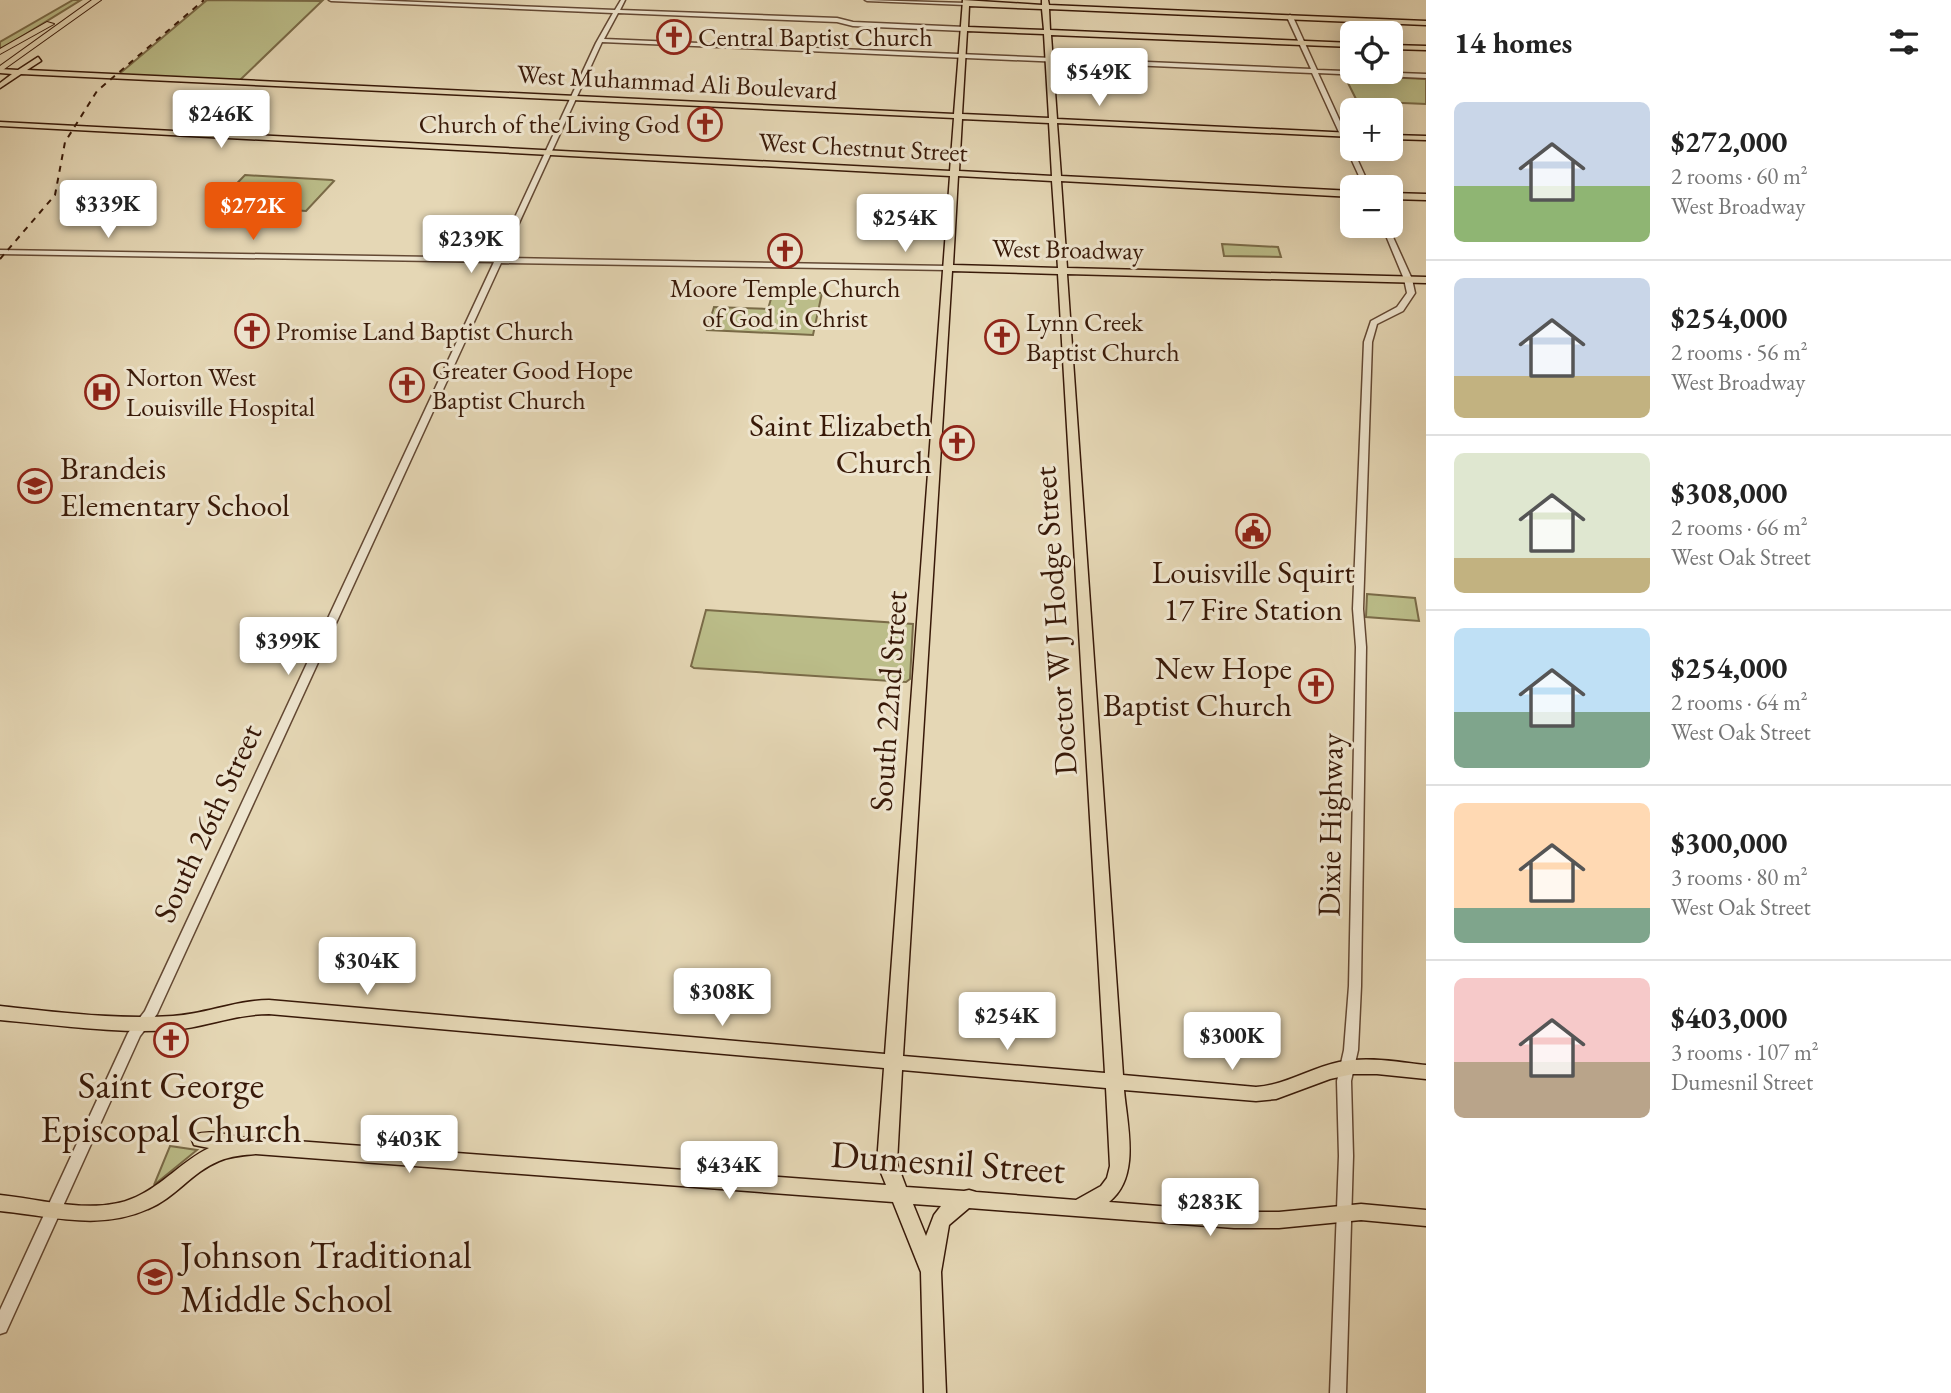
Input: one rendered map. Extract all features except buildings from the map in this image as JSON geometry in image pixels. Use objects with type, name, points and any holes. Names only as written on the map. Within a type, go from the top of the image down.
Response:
[{"type":"highway","points":[[0,52],[86,0]]},
{"type":"highway","points":[[1,68],[99,0]]},
{"type":"highway","points":[[38,59],[99,0]]},
{"type":"highway","points":[[1,68],[73,9]]},
{"type":"main road","points":[[966,2],[1426,23]]},
{"type":"main road","name":"South 22nd Street","points":[[935,1393],[931,1272],[887,1163],[896,1062],[966,2]]},
{"type":"main road","name":"Doctor W J Hodge Street","points":[[1046,4],[1120,1166],[1117,1183],[1101,1199],[1077,1207]]},
{"type":"main road","points":[[965,29],[1340,44]]},
{"type":"main road","points":[[1403,47],[1426,48]]},
{"type":"main road","points":[[0,86],[38,59]]},
{"type":"main road","name":"West Muhammad Ali Boulevard","points":[[1,68],[21,72],[1340,135]]},
{"type":"main road","name":"West Chestnut Street","points":[[0,124],[1340,193]]},
{"type":"main road","points":[[1403,137],[1426,138]]},
{"type":"main road","points":[[1403,196],[1426,197]]},
{"type":"main road","name":"West Broadway","points":[[948,268],[1426,280]]},
{"type":"main road","points":[[0,1013],[143,1023],[186,1022],[233,1008],[256,1007],[1267,1094],[1289,1090],[1326,1073],[1348,1068],[1426,1072]]},
{"type":"main road","name":"Dumesnil Street","points":[[201,1140],[1256,1221],[1343,1213],[1426,1218]]},
{"type":"main road","name":"Dumesnil Street","points":[[0,1203],[103,1213],[128,1209],[162,1191],[206,1156],[228,1148],[256,1146]]},
{"type":"main road","points":[[931,1272],[936,1249],[936,1227],[941,1216],[970,1198]]},
{"type":"street","points":[[331,0],[965,29]]},
{"type":"street","name":"South 26th Street","points":[[0,1327],[135,1033],[150,1014],[600,40],[623,0]]},
{"type":"street","points":[[867,0],[966,2]]},
{"type":"street","points":[[1290,17],[1340,119]]},
{"type":"street","points":[[600,40],[1426,76]]},
{"type":"street","points":[[1390,238],[1408,279]]},
{"type":"street","name":"West Broadway","points":[[0,251],[948,268]]},
{"type":"street","name":"Dixie Highway","points":[[1338,1393],[1346,1156],[1344,1081],[1348,1068],[1354,986],[1361,647],[1358,609],[1368,342],[1374,323],[1406,304],[1411,293],[1408,279]]},
{"type":"green space","points":[[73,0],[81,0],[0,50],[0,42]]},
{"type":"green space","points":[[207,0],[322,1],[240,80],[118,75]]},
{"type":"green space","points":[[1403,78],[1426,79],[1426,104],[1403,103],[1403,98],[1356,98],[1348,84],[1403,84]]},
{"type":"green space","points":[[245,175],[334,181],[306,211],[216,205]]},
{"type":"green space","points":[[1222,244],[1278,247],[1281,257],[1224,256]]},
{"type":"green space","points":[[773,292],[822,293],[813,335],[707,330],[714,307],[768,309]]},
{"type":"green space","points":[[1367,594],[1415,598],[1419,621],[1366,617]]},
{"type":"green space","points":[[706,610],[913,624],[910,679],[906,682],[694,668],[691,666]]},
{"type":"green space","points":[[170,1146],[197,1150],[154,1185]]},
{"type":"railway","points":[[0,259],[55,195],[65,142],[97,91],[204,0]]},
{"type":"place","name":"Central Baptist Church","points":[[674,37]]},
{"type":"place","name":"Church of the Living God","points":[[705,124]]},
{"type":"place","name":"Moore Temple Church of God in Christ","points":[[785,251]]},
{"type":"place","name":"Promise Land Baptist Church","points":[[252,331]]},
{"type":"place","name":"Lynn Creek Baptist Church","points":[[1002,337]]},
{"type":"place","name":"Greater Good Hope Baptist Church","points":[[407,385]]},
{"type":"place","name":"Norton West Louisville Hospital","points":[[102,392]]},
{"type":"place","name":"Saint Elizabeth Church","points":[[957,443]]},
{"type":"place","name":"Brandeis Elementary School","points":[[35,486]]},
{"type":"place","name":"Louisville Squirt 17 Fire Station","points":[[1253,531]]},
{"type":"place","name":"New Hope Baptist Church","points":[[1316,686]]},
{"type":"place","name":"Saint George Episcopal Church","points":[[171,1040]]},
{"type":"place","name":"Johnson Traditional Middle School","points":[[155,1277]]}]
